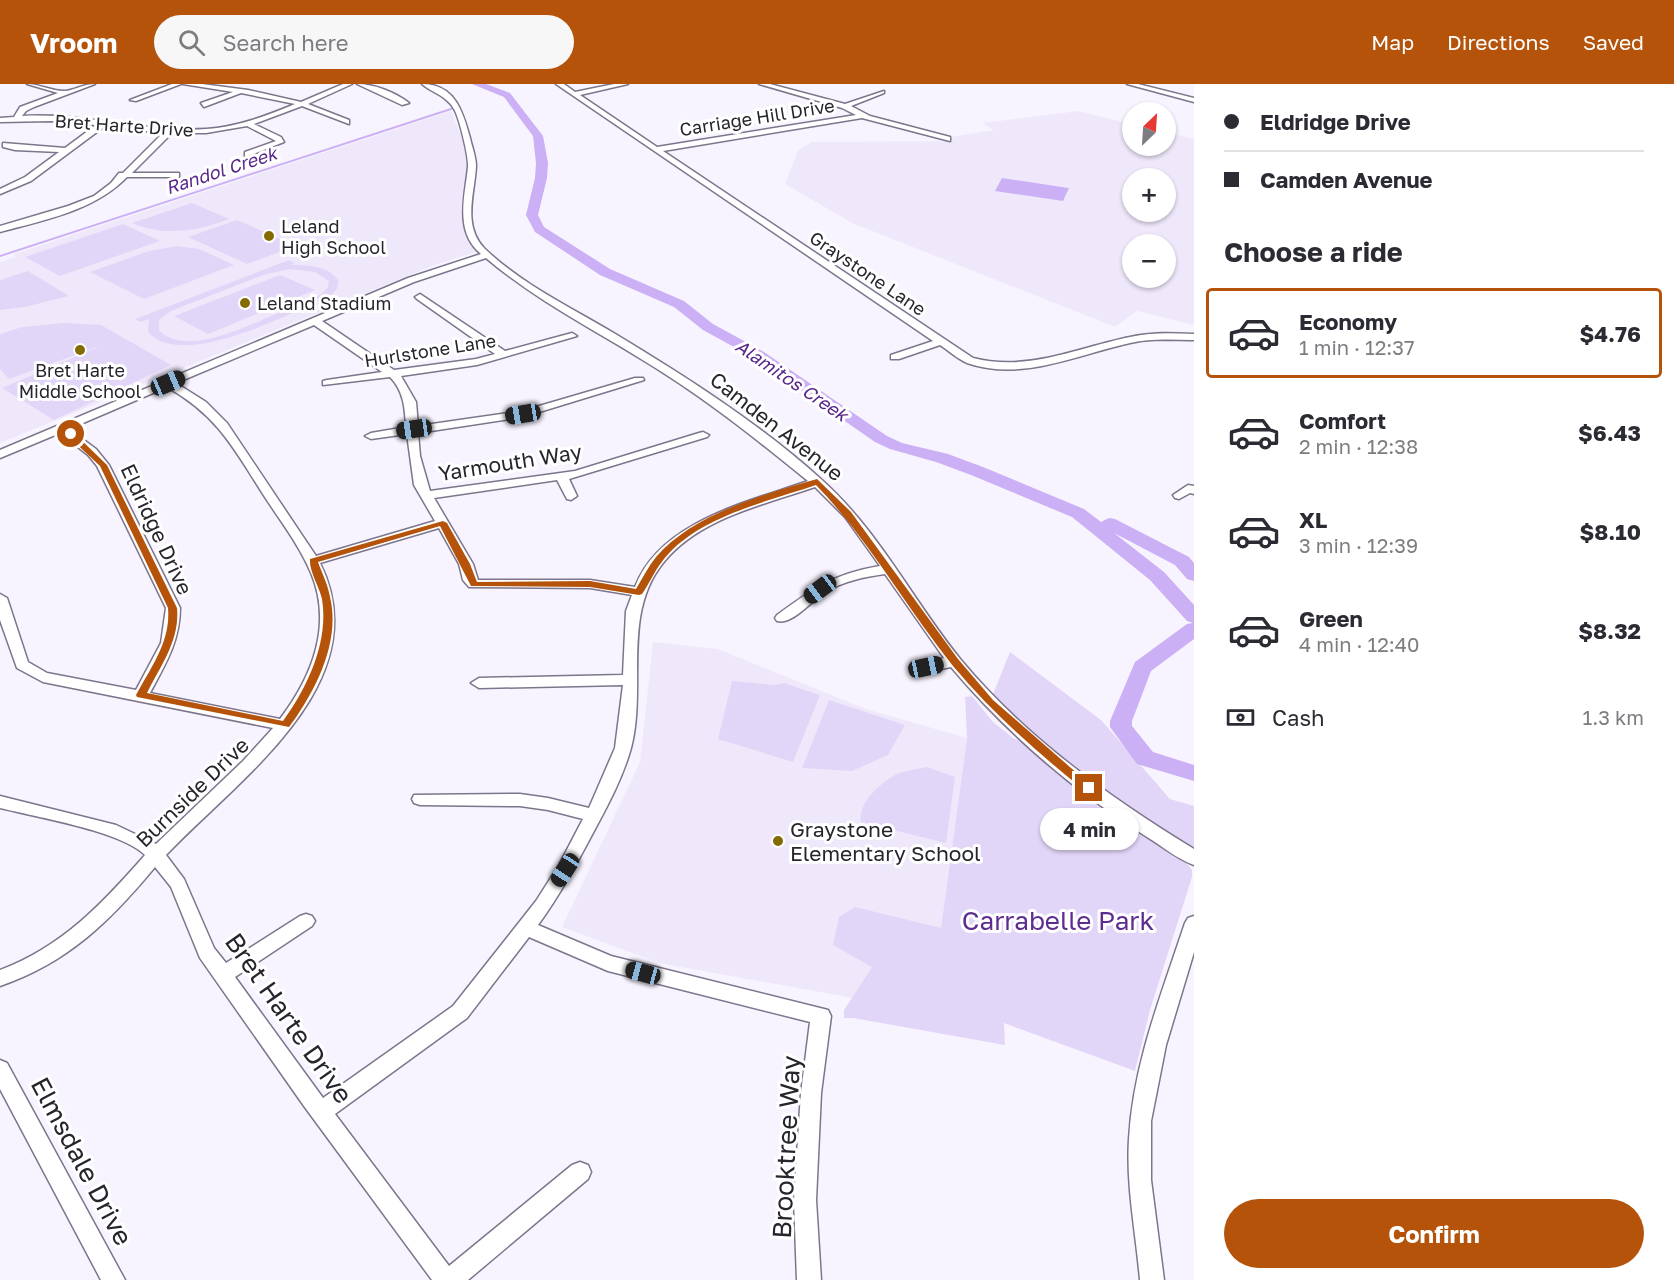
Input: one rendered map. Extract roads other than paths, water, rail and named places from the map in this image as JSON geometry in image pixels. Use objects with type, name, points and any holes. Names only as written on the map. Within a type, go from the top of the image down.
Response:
[{"type":"street","points":[[30,84],[64,93]]},
{"type":"street","points":[[16,118],[23,109],[31,105],[92,84]]},
{"type":"street","points":[[134,100],[178,84]]},
{"type":"street","points":[[186,84],[300,104],[322,110],[346,122]]},
{"type":"street","name":"Bret Harte Drive","points":[[0,120],[42,118],[170,131],[208,131],[248,124],[349,84]]},
{"type":"street","points":[[360,84],[405,103]]},
{"type":"street","name":"Camden Avenue","points":[[425,84],[449,97],[459,110],[472,164],[466,201],[468,221],[474,240],[487,255],[514,277],[668,370],[741,421],[817,482],[849,514],[954,661],[989,702],[1073,776],[1123,814],[1194,858]]},
{"type":"street","name":"Graystone Lane","points":[[559,84],[969,360],[984,366],[1034,365],[1153,336],[1194,338]]},
{"type":"street","points":[[574,94],[625,84]]},
{"type":"street","points":[[762,84],[845,106],[861,116],[947,139]]},
{"type":"street","points":[[1130,84],[1194,100]]},
{"type":"street","points":[[204,105],[240,92]]},
{"type":"street","points":[[845,106],[882,93]]},
{"type":"street","name":"Carriage Hill Drive","points":[[658,149],[861,116]]},
{"type":"street","points":[[0,192],[29,180],[64,150],[103,124]]},
{"type":"street","points":[[248,124],[280,142],[248,154]]},
{"type":"street","points":[[0,229],[88,201],[106,192],[155,141],[170,131]]},
{"type":"street","points":[[6,145],[15,148],[64,150]]},
{"type":"street","points":[[122,175],[176,176]]},
{"type":"street","points":[[0,454],[430,272],[487,255]]},
{"type":"street","points":[[420,297],[504,355]]},
{"type":"street","points":[[315,321],[360,350],[402,385],[411,402],[416,472],[426,495],[466,564],[470,580],[474,584],[590,584],[639,592]]},
{"type":"street","name":"Hurlstone Lane","points":[[327,383],[477,362],[572,336]]},
{"type":"street","points":[[895,357],[940,342]]},
{"type":"street","points":[[371,436],[523,414],[639,380]]},
{"type":"street","name":"Burnside Drive","points":[[0,978],[75,938],[100,917],[156,855],[270,746],[295,711],[317,669],[326,634],[326,598],[313,561],[224,426],[202,404],[168,383]]},
{"type":"street","name":"Eldridge Drive","points":[[61,428],[92,452],[103,465],[173,608],[174,624],[171,639],[141,695]]},
{"type":"street","name":"Yarmouth Way","points":[[426,495],[576,474],[703,435]]},
{"type":"street","points":[[562,477],[571,496]]},
{"type":"street","points":[[321,1112],[460,1012],[565,870],[594,816],[623,748],[631,680],[631,621],[639,592],[658,560],[672,546],[701,525],[727,512],[817,482]]},
{"type":"street","points":[[1179,495],[1188,489],[1194,490]]},
{"type":"street","points":[[313,561],[443,523]]},
{"type":"street","points":[[782,618],[820,589],[852,575],[889,569]]},
{"type":"street","points":[[0,598],[22,665],[43,677],[285,725]]},
{"type":"street","points":[[926,667],[954,661]]},
{"type":"street","points":[[479,683],[631,680]]},
{"type":"street","points":[[420,799],[520,800],[548,804],[594,816]]},
{"type":"street","name":"Bret Harte Drive","points":[[0,802],[116,831],[146,845],[156,855],[178,884],[207,951],[223,975],[321,1112],[448,1280]]},
{"type":"street","points":[[223,975],[306,921]]},
{"type":"street","points":[[1152,1280],[1141,1176],[1140,1122],[1150,1066],[1194,922]]},
{"type":"street","name":"Brooktree Way","points":[[525,927],[608,963],[821,1016],[811,1093],[805,1200],[809,1280]]},
{"type":"street","name":"Elmsdale Drive","points":[[0,1069],[113,1280]]},
{"type":"street","points":[[448,1280],[580,1172]]},
{"type":"waterway","name":"Alamitos Creek","points":[[477,84],[507,95],[538,136],[542,163],[541,178],[532,215],[539,229],[605,272],[679,304],[708,327],[759,355],[881,439],[896,446],[942,458],[977,471],[1078,513],[1157,576],[1194,617]]},
{"type":"waterway","name":"Randol Creek","points":[[0,256],[451,109]]},
{"type":"waterway","points":[[1109,523],[1182,561],[1194,575]]},
{"type":"waterway","name":"Alamitos Creek","points":[[1194,629],[1142,667],[1121,721],[1121,727],[1145,758],[1194,773]]},
{"type":"place","name":"Leland High School","points":[[269,236]]},
{"type":"place","name":"Leland Stadium","points":[[245,303]]},
{"type":"place","name":"Bret Harte Middle School","points":[[80,350]]},
{"type":"place","name":"Graystone Elementary School","points":[[778,841]]},
{"type":"park label","name":"Carrabelle Park","points":[[1058,920]]}]
